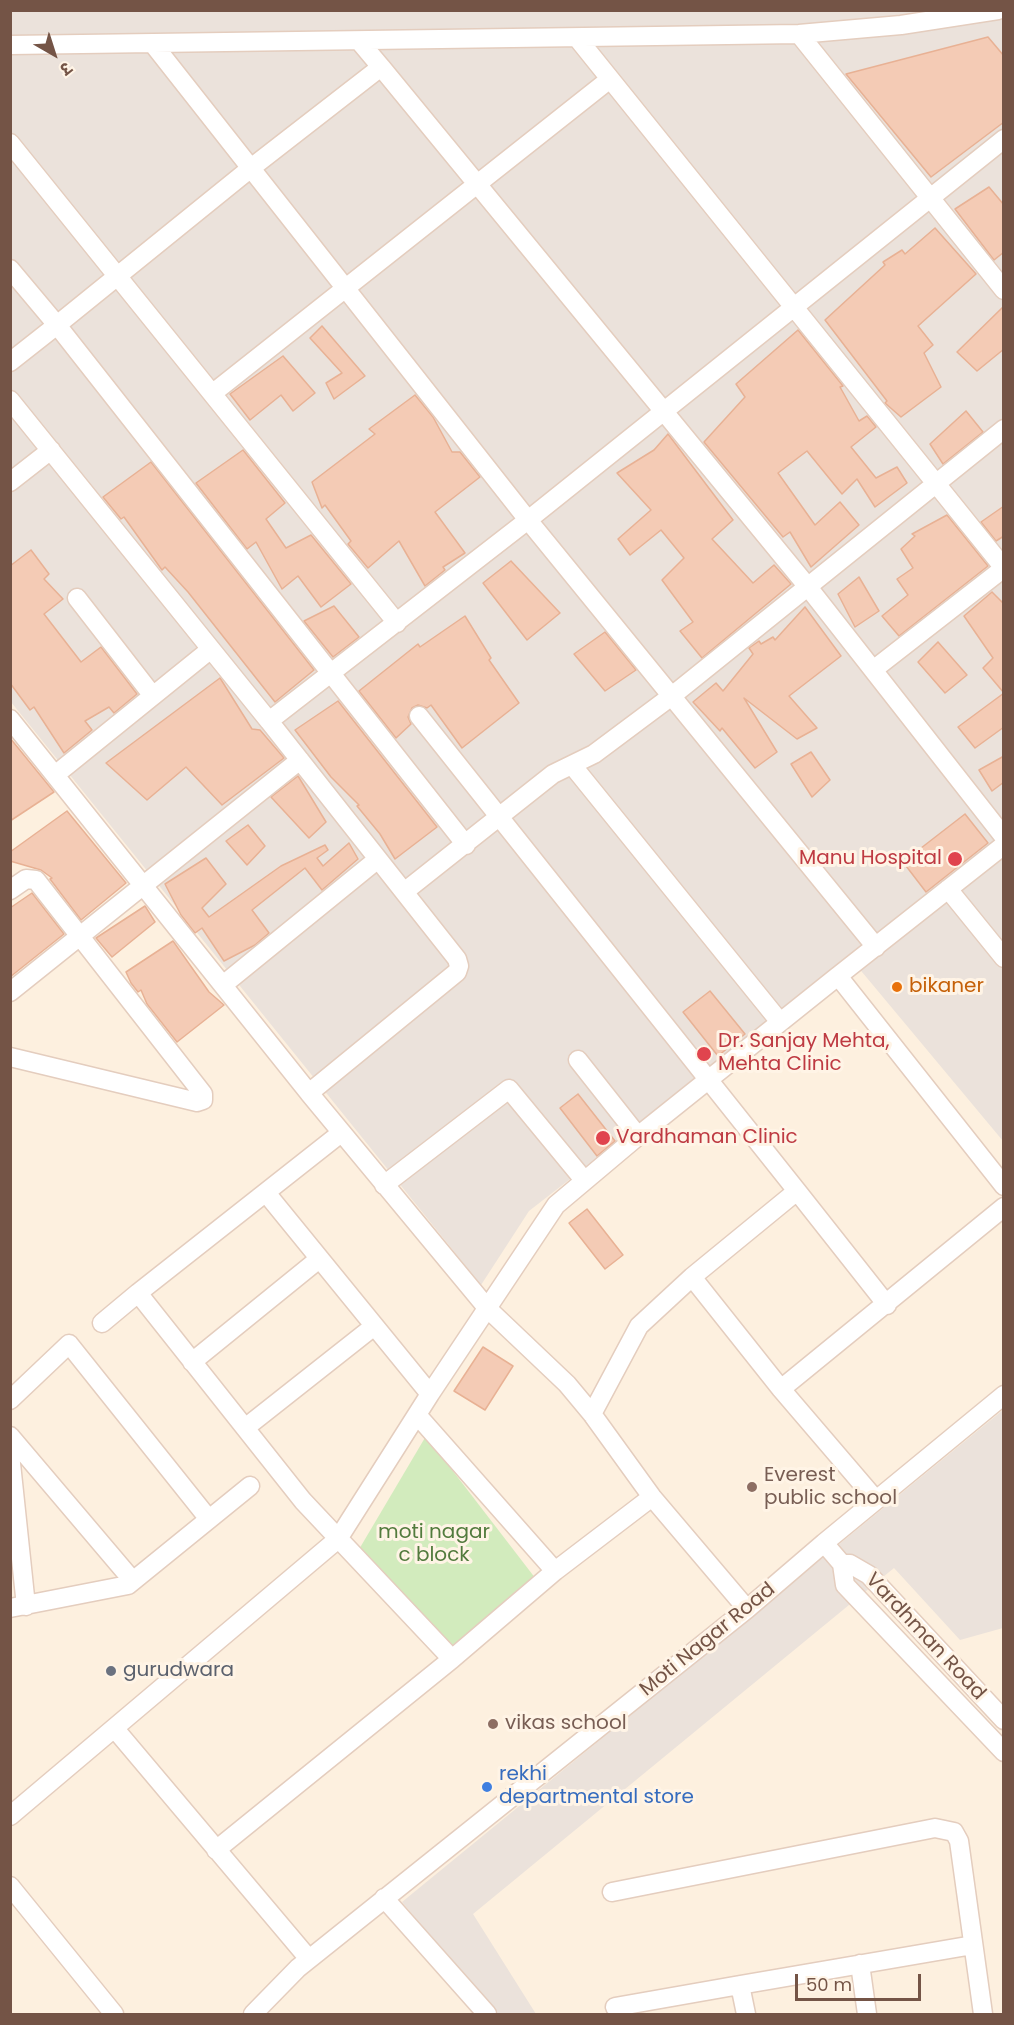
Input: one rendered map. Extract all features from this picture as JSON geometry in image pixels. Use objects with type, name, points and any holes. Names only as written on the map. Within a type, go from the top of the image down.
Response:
[{"type":"street","points":[[14,40],[153,44],[799,34],[901,25],[996,11],[1004,24]]},
{"type":"street","points":[[799,34],[1004,290]]},
{"type":"street","points":[[578,39],[1004,568],[873,670]]},
{"type":"street","points":[[360,42],[808,587],[1004,837]]},
{"type":"street","points":[[153,44],[528,520],[876,947]]},
{"type":"street","points":[[10,362],[251,168],[381,67]]},
{"type":"street","points":[[213,393],[610,79]]},
{"type":"street","points":[[269,721],[528,520],[1004,138]]},
{"type":"street","points":[[10,143],[397,622]]},
{"type":"street","points":[[10,268],[466,844]]},
{"type":"street","points":[[10,400],[269,721],[457,959],[458,972],[309,1093]]},
{"type":"street","points":[[404,892],[501,818],[553,774],[594,754],[672,695],[1004,429]]},
{"type":"street","points":[[10,482],[51,450]]},
{"type":"street","points":[[78,598],[153,696]]},
{"type":"street","points":[[55,774],[211,649]]},
{"type":"street","points":[[419,716],[887,1305]]},
{"type":"street","points":[[10,719],[340,1133],[488,1309],[567,1384],[592,1414],[652,1497],[747,1609]]},
{"type":"street","points":[[10,992],[142,884],[300,760]]},
{"type":"street","points":[[572,765],[780,1022]]},
{"type":"street","points":[[10,1816],[338,1539],[544,1220],[584,1180],[1004,845]]},
{"type":"street","points":[[224,985],[378,859]]},
{"type":"street","points":[[10,890],[26,879],[36,880],[203,1094],[204,1100],[197,1102],[10,1058]]},
{"type":"street","points":[[948,890],[1004,958]]},
{"type":"street","points":[[838,976],[1004,1186]]},
{"type":"street","points":[[578,1060],[638,1136]]},
{"type":"street","points":[[384,1185],[510,1089],[584,1180]]},
{"type":"street","points":[[102,1323],[267,1194],[340,1133]]},
{"type":"street","points":[[592,1414],[639,1326],[692,1277],[797,1191]]},
{"type":"street","points":[[267,1194],[373,1327],[430,1394]]},
{"type":"street","points":[[782,1389],[1004,1208]]},
{"type":"street","points":[[192,1362],[319,1259]]},
{"type":"street","points":[[692,1277],[782,1389],[876,1500]]},
{"type":"street","points":[[138,1293],[303,1501],[452,1659]]},
{"type":"street","points":[[245,1428],[373,1327]]},
{"type":"street","points":[[10,1400],[69,1344],[208,1518]]},
{"type":"street","name":"Moti Nagar Road","points":[[253,2014],[309,1959],[747,1609],[1004,1395]]},
{"type":"street","points":[[418,1416],[555,1571]]},
{"type":"street","points":[[10,1436],[133,1581]]},
{"type":"street","points":[[10,1454],[18,1607],[122,1587],[133,1581],[250,1486]]},
{"type":"street","points":[[216,1850],[452,1659],[555,1571],[652,1497]]},
{"type":"street","points":[[824,1544],[842,1564],[845,1585],[1004,1752]]},
{"type":"street","name":"Vardhman Road","points":[[842,1564],[850,1564],[869,1575],[1004,1720]]},
{"type":"street","points":[[115,1729],[309,1959]]},
{"type":"street","points":[[612,1892],[935,1828],[954,1832],[959,1840],[983,2014]]},
{"type":"street","points":[[10,1886],[114,2014]]},
{"type":"street","points":[[384,1898],[487,2014]]},
{"type":"street","points":[[615,2007],[973,1945]]},
{"type":"street","points":[[860,1965],[867,2014]]},
{"type":"street","points":[[740,1985],[746,2014]]},
{"type":"shaded area","points":[[10,11],[1003,11],[1003,1141],[852,960],[529,1211],[481,1285],[11,702]]},
{"type":"shaded area","points":[[1003,1410],[1003,1628],[960,1640],[894,1568],[473,1914],[536,2014],[495,2014],[402,1902]]},
{"type":"green space","name":"moti nagar c block","points":[[426,1436],[539,1583],[457,1654],[358,1551]]},
{"type":"building","points":[[988,37],[1004,56],[1004,122],[931,177],[846,74]]},
{"type":"building","points":[[989,187],[1004,205],[1004,252],[994,260],[955,209]]},
{"type":"building","points":[[935,228],[976,274],[918,326],[933,345],[924,353],[941,387],[901,417],[885,403],[887,401],[825,320],[885,265],[883,262],[902,250],[905,254]]},
{"type":"building","points":[[1004,306],[1004,349],[977,371],[957,352]]},
{"type":"building","points":[[322,326],[365,376],[334,399],[326,383],[342,373],[310,338]]},
{"type":"building","points":[[798,330],[843,386],[840,387],[859,421],[867,416],[876,427],[851,447],[876,478],[897,467],[907,483],[875,507],[857,479],[842,494],[807,451],[778,473],[815,525],[840,502],[859,525],[811,567],[790,532],[783,537],[704,442],[745,397],[736,384]]},
{"type":"building","points":[[283,356],[315,393],[293,411],[281,395],[250,420],[230,394]]},
{"type":"building","points":[[415,395],[433,417],[452,452],[460,452],[480,477],[435,512],[465,553],[443,567],[445,570],[425,586],[399,541],[368,568],[348,544],[351,541],[325,505],[322,508],[312,482],[375,434],[369,429]]},
{"type":"building","points":[[966,411],[983,432],[943,464],[930,444]]},
{"type":"building","points":[[668,434],[733,520],[712,539],[753,583],[774,565],[791,584],[702,658],[680,631],[693,622],[662,580],[684,558],[661,530],[630,555],[618,539],[651,510],[617,473],[654,450]]},
{"type":"building","points":[[243,450],[285,503],[266,519],[286,548],[311,535],[351,584],[321,607],[298,576],[282,589],[256,542],[247,549],[196,483]]},
{"type":"building","points":[[151,462],[314,670],[275,702],[188,592],[165,567],[162,570],[124,517],[121,519],[103,497]]},
{"type":"building","points":[[1004,506],[1004,536],[996,541],[981,522]]},
{"type":"building","points":[[947,515],[988,566],[899,636],[882,616],[908,595],[897,579],[913,568],[901,549],[915,536],[912,534]]},
{"type":"building","points":[[31,550],[49,574],[44,579],[63,599],[44,614],[81,662],[101,647],[137,694],[114,713],[109,707],[85,721],[92,730],[64,753],[34,707],[30,710],[10,683],[10,566]]},
{"type":"building","points":[[511,561],[560,613],[527,640],[483,583]]},
{"type":"building","points":[[859,577],[879,611],[855,627],[838,594]]},
{"type":"building","points":[[992,592],[1004,604],[1004,693],[983,668],[993,658],[964,616]]},
{"type":"building","points":[[334,606],[359,637],[333,657],[304,621]]},
{"type":"building","points":[[805,607],[841,656],[789,696],[817,728],[797,739],[744,698],[777,752],[755,768],[722,728],[720,731],[693,702],[716,683],[723,691],[753,654],[749,648],[759,641],[761,644],[773,637],[775,640]]},
{"type":"building","points":[[465,616],[491,658],[489,660],[519,703],[462,748],[431,705],[427,708],[418,705],[412,708],[408,717],[411,724],[396,738],[359,691],[418,644],[420,647]]},
{"type":"building","points":[[605,632],[636,670],[605,691],[574,654]]},
{"type":"building","points":[[938,642],[967,675],[945,693],[918,662]]},
{"type":"building","points":[[220,678],[252,729],[260,730],[284,758],[222,805],[186,767],[147,800],[106,763]]},
{"type":"building","points":[[1004,693],[1004,727],[975,748],[958,727]]},
{"type":"building","points":[[338,701],[437,827],[395,859],[380,834],[357,806],[359,805],[331,777],[295,730]]},
{"type":"building","points":[[10,738],[54,792],[10,821]]},
{"type":"building","points":[[811,752],[830,780],[812,797],[791,764]]},
{"type":"building","points":[[1004,756],[1004,782],[992,791],[979,770]]},
{"type":"building","points":[[298,776],[326,822],[309,838],[271,797]]},
{"type":"building","points":[[67,811],[126,883],[81,920],[50,879],[52,878],[41,870],[10,861],[10,852]]},
{"type":"building","points":[[965,814],[988,843],[926,892],[903,862]]},
{"type":"building","points":[[248,825],[265,846],[247,865],[226,841]]},
{"type":"building","points":[[349,843],[358,859],[322,890],[305,868],[252,910],[269,933],[255,945],[224,961],[202,928],[195,933],[181,915],[165,884],[206,858],[226,884],[202,908],[209,917],[281,866],[325,845],[328,850],[317,858],[323,866]]},
{"type":"building","points":[[32,893],[64,934],[10,977],[10,908]]},
{"type":"building","points":[[145,906],[155,922],[112,957],[96,938]]},
{"type":"building","points":[[173,941],[209,992],[224,1005],[177,1042],[147,1004],[141,990],[138,992],[131,983],[126,972]]},
{"type":"building","points":[[710,991],[745,1034],[718,1056],[683,1012]]},
{"type":"building","points":[[578,1094],[615,1141],[597,1156],[560,1108]]},
{"type":"building","points":[[587,1209],[623,1255],[605,1269],[569,1223]]},
{"type":"building","points":[[483,1347],[513,1366],[485,1410],[454,1391]]},
{"type":"place","name":"Manu Hospital","points":[[955,859]]},
{"type":"place","name":"bikaner","points":[[897,987]]},
{"type":"place","name":"Dr. Sanjay Mehta, Mehta Clinic","points":[[704,1054]]},
{"type":"place","name":"Vardhaman Clinic","points":[[603,1138]]},
{"type":"place","name":"Everest public school","points":[[752,1487]]},
{"type":"place","name":"gurudwara","points":[[111,1671]]},
{"type":"place","name":"vikas school","points":[[493,1724]]},
{"type":"place","name":"rekhi departmental store","points":[[487,1787]]}]
